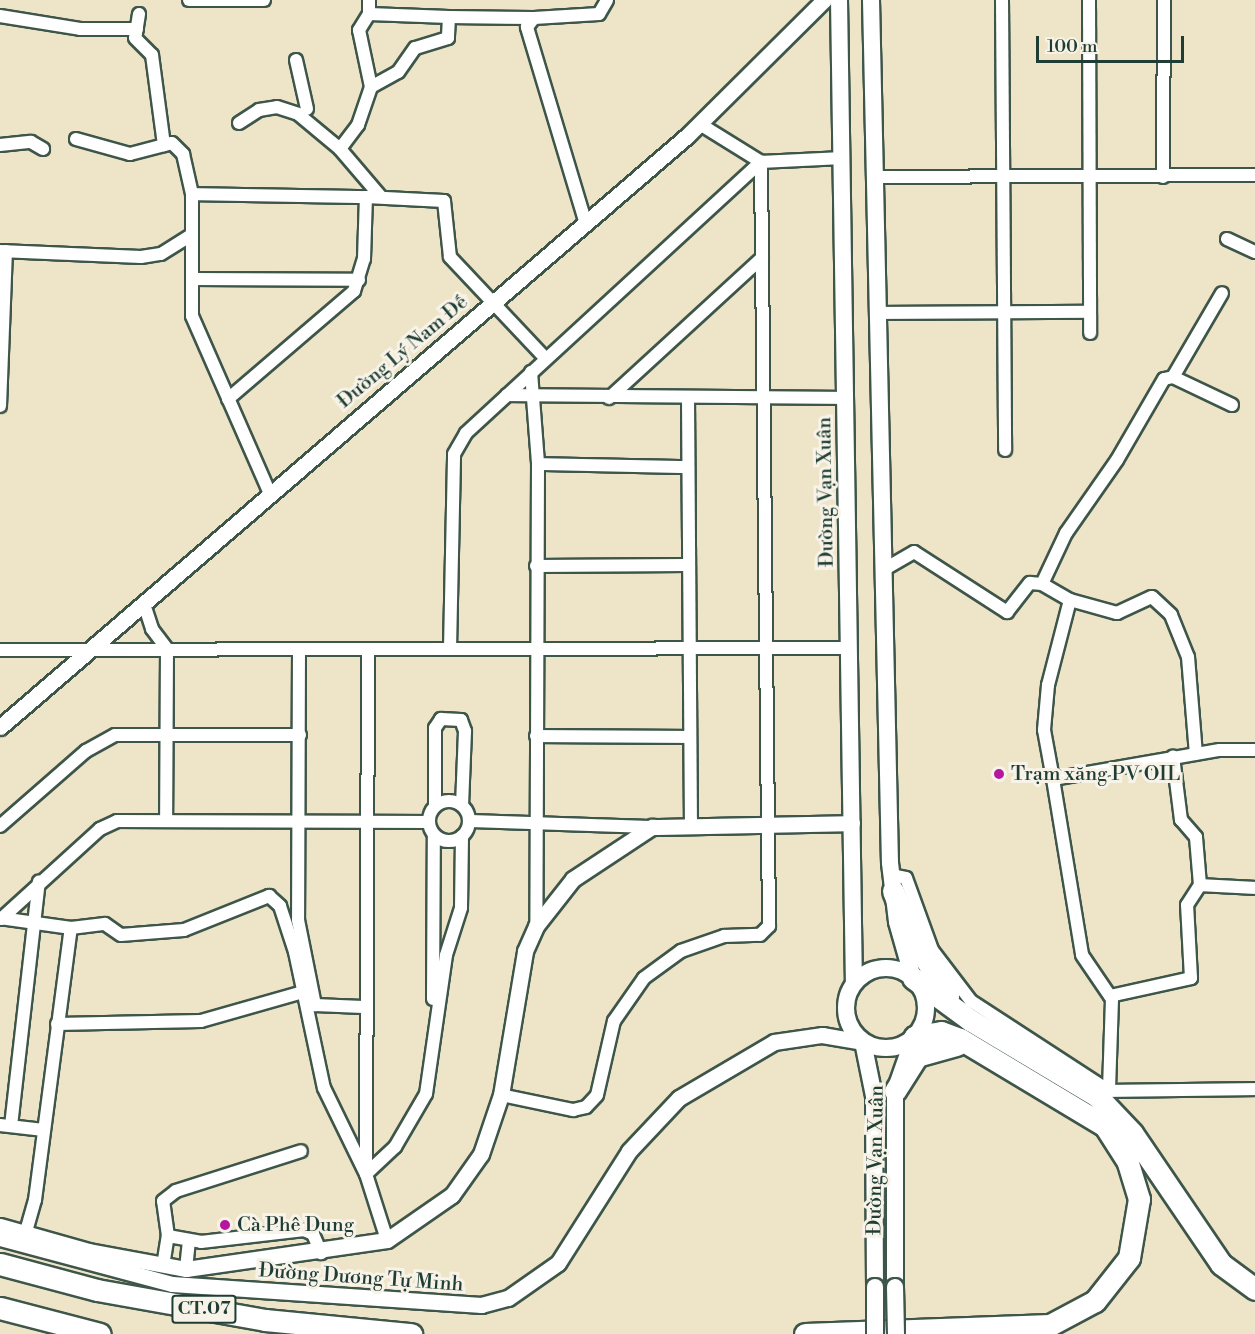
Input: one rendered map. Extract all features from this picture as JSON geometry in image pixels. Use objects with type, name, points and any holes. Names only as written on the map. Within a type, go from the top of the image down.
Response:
[{"type":"highway","points":[[892,883],[926,964],[970,1020]]},
{"type":"highway","points":[[913,978],[970,1020],[1113,1111],[1221,1264],[1255,1289]]},
{"type":"highway","points":[[805,1334],[1028,1330],[1084,1310],[1120,1275],[1134,1241],[1139,1199],[1119,1145],[1086,1112],[969,1044],[941,1032],[914,1037]]},
{"type":"highway","points":[[895,1090],[916,1056],[944,1045],[969,1044]]},
{"type":"highway","name":"CT.07","points":[[0,1264],[97,1290],[265,1320],[411,1334]]},
{"type":"highway","points":[[0,1308],[100,1334]]},
{"type":"main road","name":"Đường Vạn Xuân","points":[[839,0],[854,983]]},
{"type":"main road","points":[[871,0],[892,883],[913,978],[926,1000],[922,1026],[914,1037],[889,1049],[863,1042],[853,1033],[845,1007],[854,983],[877,968],[902,970],[913,978]]},
{"type":"main road","name":"Đường Vạn Xuân","points":[[896,1334],[895,1090],[914,1037]]},
{"type":"main road","name":"Đường Vạn Xuân","points":[[863,1042],[874,1096],[875,1334]]},
{"type":"street","points":[[189,0],[238,4],[264,0]]},
{"type":"street","points":[[340,149],[358,125],[371,87],[359,30],[369,14],[369,0]]},
{"type":"street","points":[[369,14],[534,18],[594,15],[607,0]]},
{"type":"street","name":"Đường Lý Nam Đế","points":[[0,727],[700,124],[824,0]]},
{"type":"street","points":[[1002,0],[1005,450]]},
{"type":"street","points":[[1089,0],[1090,333]]},
{"type":"street","points":[[1163,177],[1164,0]]},
{"type":"street","points":[[139,14],[136,42],[152,55],[164,145]]},
{"type":"street","points":[[0,16],[94,30],[137,29]]},
{"type":"street","points":[[371,87],[398,72],[416,48],[448,38],[449,17]]},
{"type":"street","points":[[534,18],[527,27],[541,83],[586,224]]},
{"type":"street","points":[[296,60],[308,116]]},
{"type":"street","points":[[239,123],[259,110],[277,107],[308,116],[381,197]]},
{"type":"street","points":[[700,124],[761,162],[842,158]]},
{"type":"street","points":[[75,139],[130,154],[176,144],[183,154],[192,194],[192,316],[270,494]]},
{"type":"street","points":[[0,146],[30,142],[43,149]]},
{"type":"street","points":[[501,1095],[573,1110],[586,1107],[597,1095],[614,1021],[644,978],[681,951],[724,936],[765,932],[768,823],[761,162]]},
{"type":"street","points":[[450,649],[454,454],[466,433],[761,162]]},
{"type":"street","points":[[875,177],[1002,175],[1089,178],[1255,175]]},
{"type":"street","points":[[192,194],[366,196],[444,201],[446,250],[546,359]]},
{"type":"street","points":[[228,399],[346,301],[359,280],[366,196]]},
{"type":"street","points":[[0,406],[3,251],[141,257],[160,254],[192,236]]},
{"type":"street","points":[[1227,239],[1255,252]]},
{"type":"street","points":[[609,398],[762,258]]},
{"type":"street","points":[[192,279],[359,280]]},
{"type":"street","points":[[1042,584],[1066,533],[1117,460],[1161,382],[1173,377],[1222,293]]},
{"type":"street","points":[[878,313],[1089,312]]},
{"type":"street","points":[[531,372],[536,396],[538,464],[534,649],[536,736],[533,821],[536,926]]},
{"type":"street","points":[[1173,377],[1232,405]]},
{"type":"street","points":[[507,395],[763,400],[846,398]]},
{"type":"street","points":[[688,399],[686,467],[691,824]]},
{"type":"street","points":[[538,464],[686,467]]},
{"type":"street","points":[[883,570],[914,552],[1007,612],[1030,583],[1042,584],[1070,600],[1117,613],[1152,597],[1171,615],[1188,657],[1196,754]]},
{"type":"street","points":[[536,566],[687,565]]},
{"type":"street","points":[[1070,600],[1045,702],[1053,779],[1082,955],[1110,996],[1109,1091]]},
{"type":"street","points":[[144,604],[152,629],[167,649],[166,818]]},
{"type":"street","points":[[0,650],[850,648]]},
{"type":"street","points":[[299,649],[298,920],[310,1005],[324,1088],[366,1174],[387,1240]]},
{"type":"street","points":[[366,1174],[363,1007],[368,649]]},
{"type":"street","points":[[366,1174],[416,1119],[426,1094],[446,955],[461,908],[462,836],[469,821],[462,805],[465,731],[461,720],[441,719],[435,728],[435,806],[428,822],[434,835],[433,1038]]},
{"type":"street","points":[[0,826],[99,742],[115,735],[300,735]]},
{"type":"street","points":[[536,736],[690,737]]},
{"type":"street","points":[[1053,779],[1196,754],[1255,750]]},
{"type":"street","points":[[1110,996],[1189,982],[1187,905],[1200,885],[1196,837],[1181,820],[1173,758]]},
{"type":"street","points":[[435,806],[451,801],[462,805]]},
{"type":"street","points":[[1,918],[100,829],[117,821],[166,818],[300,822],[428,822]]},
{"type":"street","points":[[469,821],[533,821],[652,827]]},
{"type":"street","name":"Đường Dương Tự Minh","points":[[0,1239],[24,1239],[186,1269],[243,1265],[387,1240],[426,1217],[467,1177],[501,1095],[519,973],[536,926],[598,857],[652,827],[691,824],[852,823]]},
{"type":"street","points":[[434,835],[445,841],[462,836]]},
{"type":"street","points":[[892,883],[906,878],[932,950],[971,1001],[1109,1091],[1255,1089]]},
{"type":"street","points":[[39,882],[6,1125],[44,1130]]},
{"type":"street","points":[[1200,885],[1255,888]]},
{"type":"street","points":[[1,918],[34,925],[71,928],[105,924],[121,935],[184,930],[269,897],[280,906],[303,992],[310,1005]]},
{"type":"street","points":[[24,1239],[34,1204],[71,928]]},
{"type":"street","points":[[57,1024],[201,1021],[303,992]]},
{"type":"street","points":[[310,1005],[363,1007]]},
{"type":"street","name":"Đường Dương Tự Minh","points":[[0,1226],[24,1239],[172,1284],[481,1305],[508,1298],[558,1263],[629,1151],[679,1098],[774,1042],[822,1035],[863,1042]]},
{"type":"street","points":[[163,1266],[168,1236],[163,1201],[176,1191],[301,1151]]},
{"type":"street","points":[[168,1236],[189,1240],[233,1238],[304,1230],[313,1234],[321,1253]]},
{"type":"street","points":[[233,1238],[243,1265]]},
{"type":"street","points":[[186,1269],[189,1240]]},
{"type":"place","name":"Trạm xăng PV OIL","points":[[999,774]]},
{"type":"place","name":"Cà Phê Dung","points":[[225,1225]]}]
